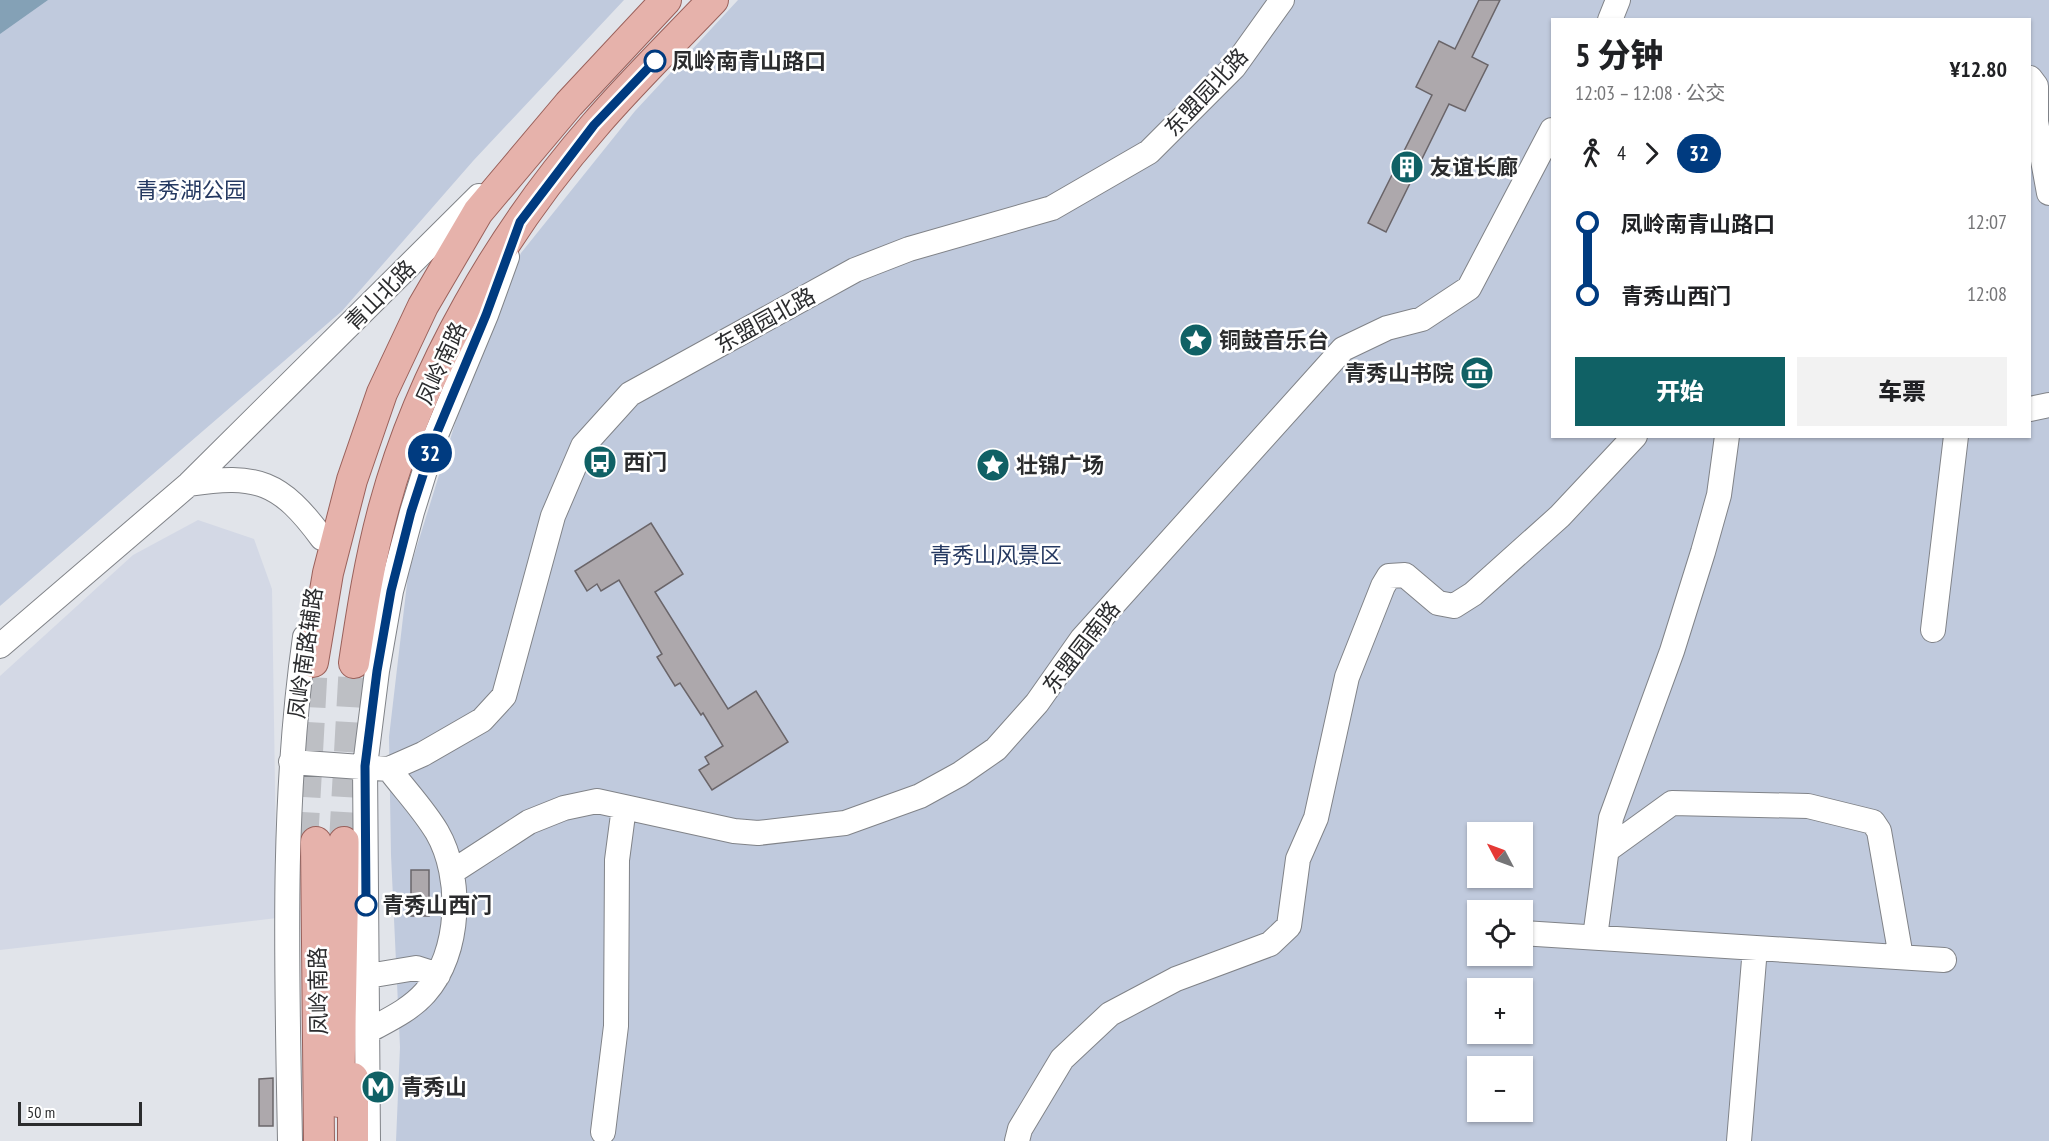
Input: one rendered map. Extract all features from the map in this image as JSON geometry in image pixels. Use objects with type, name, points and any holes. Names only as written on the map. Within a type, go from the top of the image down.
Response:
[{"type":"main road","name":"凤岭南路","points":[[666,0],[569,104],[487,221],[446,290],[395,397],[363,484],[340,575],[331,662],[367,581],[384,506],[412,426],[447,344],[475,292],[520,222],[594,125],[713,0]]},
{"type":"main road","name":"凤岭南路","points":[[321,842],[343,908],[338,1141]]},
{"type":"main road","name":"凤岭南路","points":[[302,1141],[321,842]]},
{"type":"main road","name":"凤岭南路","points":[[319,1141],[321,842]]},
{"type":"main road","points":[[343,908],[353,983],[353,1141]]},
{"type":"street","name":"东盟园北路","points":[[389,769],[423,754],[482,720],[504,696],[553,516],[583,446],[630,394],[855,270],[909,249],[1052,208],[1149,152],[1234,67],[1282,0]]},
{"type":"street","points":[[1611,18],[1618,0]]},
{"type":"street","points":[[2031,79],[2036,86],[2036,122],[2049,193]]},
{"type":"street","name":"青山北路","points":[[0,646],[189,484],[475,201],[569,104]]},
{"type":"street","name":"东盟园南路","points":[[453,872],[529,822],[564,808],[597,801],[734,831],[758,833],[845,823],[920,795],[960,774],[996,749],[1037,703],[1082,639],[1342,349],[1387,328],[1422,319],[1469,288],[1551,132]]},
{"type":"street","name":"凤岭南路辅路","points":[[290,1141],[288,1009],[291,762],[301,664],[322,538],[339,475],[370,389],[402,320],[475,201]]},
{"type":"street","points":[[368,1141],[369,976],[365,766],[377,671],[391,591],[411,512],[436,435],[486,315],[520,222]]},
{"type":"street","points":[[2031,409],[2049,405]]},
{"type":"street","points":[[1017,1141],[1020,1129],[1062,1059],[1110,1014],[1176,979],[1270,944],[1289,926],[1298,859],[1316,818],[1347,677],[1389,576],[1406,575],[1438,603],[1454,606],[1473,594],[1560,516],[1633,438]]},
{"type":"street","points":[[1595,938],[1611,818],[1672,651],[1706,540],[1719,495],[1727,438]]},
{"type":"street","points":[[1933,630],[1956,438]]},
{"type":"street","points":[[189,484],[228,478],[266,485],[306,516],[322,538]]},
{"type":"street","points":[[291,762],[389,769],[437,832],[453,872],[450,950],[438,975],[412,1006],[368,1031]]},
{"type":"street","points":[[1607,850],[1672,803],[1808,806],[1872,822],[1879,831],[1901,957]]},
{"type":"street","points":[[603,1132],[616,1026],[617,860],[624,807]]},
{"type":"street","points":[[1533,934],[1944,960]]},
{"type":"street","points":[[1739,1141],[1755,948]]},
{"type":"street","points":[[369,976],[416,968],[438,975]]},
{"type":"shaded area","points":[[0,0],[48,0],[0,34]]},
{"type":"shaded area","points":[[198,520],[254,539],[272,589],[277,918],[0,950],[0,676],[133,555]]},
{"type":"green space","name":"青秀湖公园","points":[[0,0],[624,0],[473,161],[342,311],[0,606]]},
{"type":"green space","name":"青秀山风景区","points":[[738,0],[2049,0],[2049,1141],[396,1141],[400,1047],[391,855],[389,737],[408,575],[471,372],[521,253],[635,111]]},
{"type":"building","name":"友谊长廊","points":[[1479,0],[1500,0],[1472,57],[1488,65],[1465,111],[1449,104],[1386,232],[1368,223],[1432,95],[1416,87],[1439,41],[1455,49]]},
{"type":"building","points":[[651,523],[683,574],[655,592],[728,709],[756,691],[788,742],[712,790],[699,770],[709,764],[705,757],[723,746],[703,713],[701,715],[680,683],[675,686],[657,657],[662,654],[619,580],[601,591],[597,584],[587,591],[575,571]]},
{"type":"building","points":[[411,870],[429,870],[429,916],[411,916]]},
{"type":"building","points":[[273,1078],[273,1126],[259,1126],[259,1079]]},
{"type":"tunnel","points":[[303,842],[313,662]]},
{"type":"tunnel","points":[[344,842],[354,663]]},
{"type":"bus line","name":"32","points":[[366,905],[365,766],[377,671],[391,591],[411,512],[436,435],[486,315],[520,222],[594,125],[655,61]]},
{"type":"place","name":"凤岭南青山路口","points":[[655,61]]},
{"type":"place","name":"友谊长廊","points":[[1407,167]]},
{"type":"place","name":"铜鼓音乐台","points":[[1196,340]]},
{"type":"place","name":"青秀山书院","points":[[1477,373]]},
{"type":"place","name":"西门","points":[[600,462]]},
{"type":"place","name":"壮锦广场","points":[[993,465]]},
{"type":"place","name":"青秀山西门","points":[[366,905]]},
{"type":"place","name":"青秀山","points":[[378,1087]]}]
